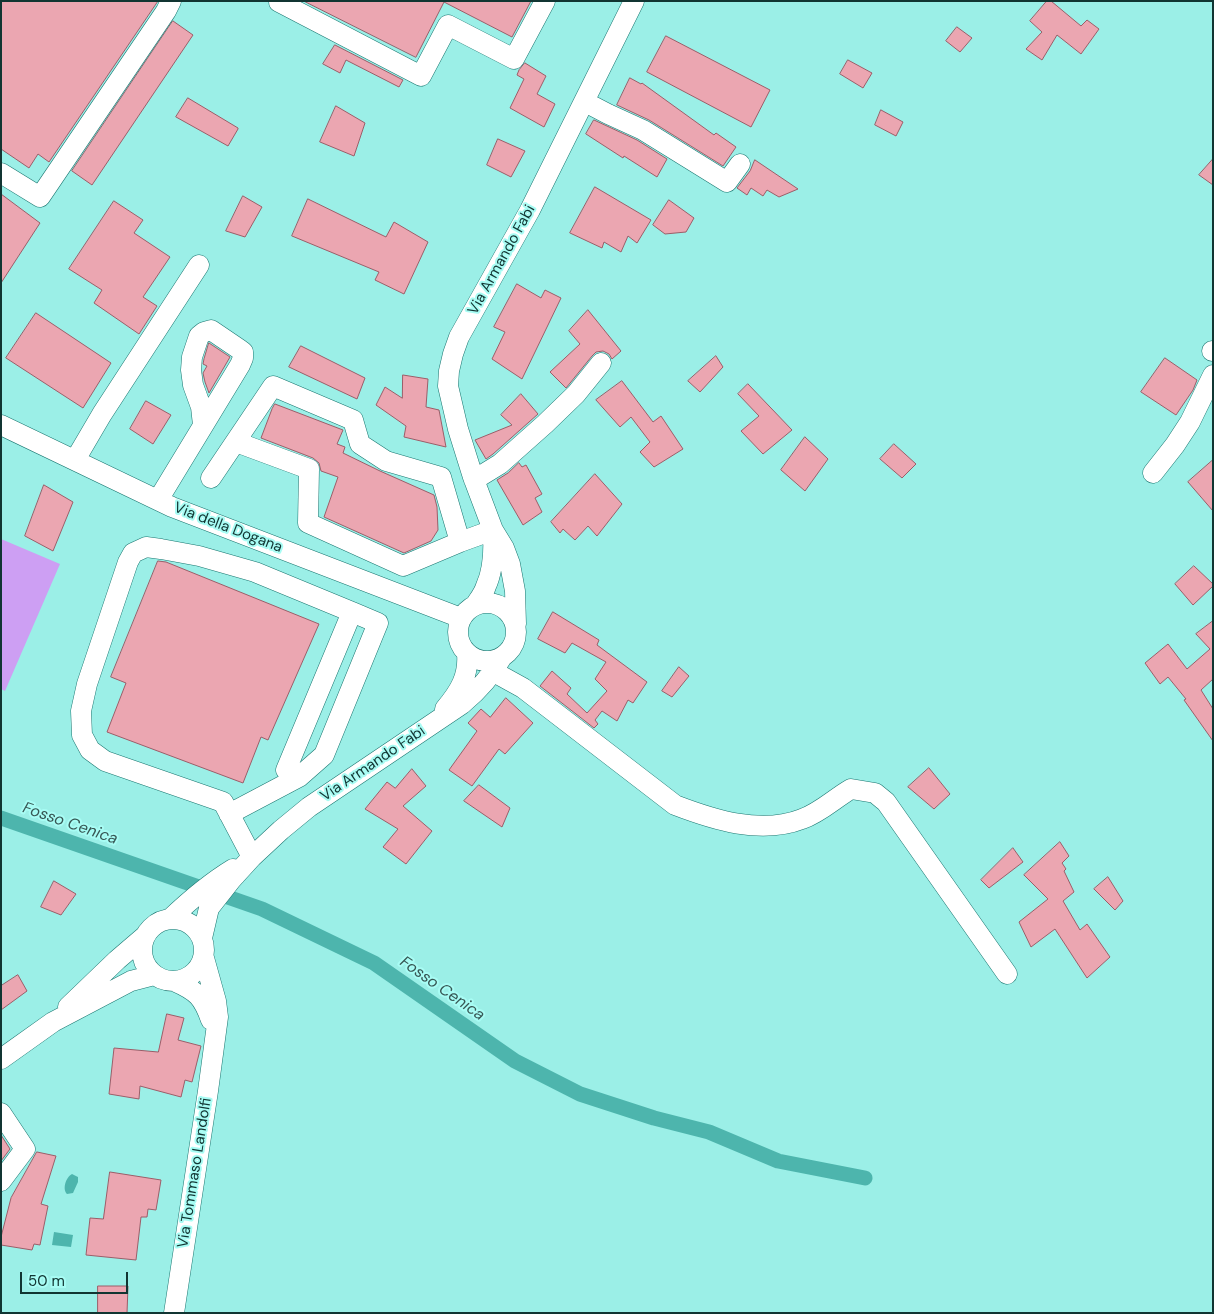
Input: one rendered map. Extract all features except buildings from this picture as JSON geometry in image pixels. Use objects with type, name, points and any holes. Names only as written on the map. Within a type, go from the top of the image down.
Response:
[{"type":"street","points":[[1,173],[40,197],[171,1]]},
{"type":"street","points":[[279,1],[422,76],[448,25],[514,59],[545,1]]},
{"type":"street","name":"Via Armando Fabi","points":[[493,530],[474,480],[458,429],[448,386],[453,354],[463,330],[530,210],[634,1]]},
{"type":"street","points":[[585,102],[643,130],[727,182],[740,164]]},
{"type":"street","points":[[75,460],[102,414],[199,265]]},
{"type":"street","points":[[474,480],[500,464],[545,424],[576,394],[602,364]]},
{"type":"street","points":[[1153,473],[1190,422],[1213,375]]},
{"type":"street","points":[[211,478],[274,386],[353,420],[360,444],[386,461],[441,477],[460,542]]},
{"type":"street","name":"Via della Dogana","points":[[1,425],[158,500],[462,618]]},
{"type":"street","points":[[158,500],[203,425]]},
{"type":"street","points":[[236,442],[309,469],[308,523],[403,566],[493,530]]},
{"type":"street","points":[[493,530],[494,545],[491,573],[476,604],[468,610],[458,627],[461,645],[467,653],[483,661],[493,661],[523,688],[676,805],[696,813],[753,826],[775,826],[802,819],[851,789],[875,793],[886,802],[1007,974]]},
{"type":"street","points":[[493,530],[504,548],[510,564],[515,591],[517,634],[514,644],[498,665]]},
{"type":"street","points":[[229,814],[299,776],[324,754],[378,623],[255,572],[199,556],[146,547],[133,553],[128,562],[87,684],[80,711],[82,735],[90,750],[105,761],[223,802],[229,814],[252,857]]},
{"type":"street","points":[[476,604],[496,603],[512,615],[516,624]]},
{"type":"street","points":[[286,770],[352,612]]},
{"type":"street","points":[[430,726],[455,696],[463,683],[468,664],[467,653]]},
{"type":"street","name":"Via Armando Fabi","points":[[170,919],[190,900],[223,880],[252,857],[309,807],[462,704],[479,690],[498,665]]},
{"type":"street","name":"Via Armando Fabi","points":[[203,948],[209,908],[223,880]]},
{"type":"street","points":[[1,1059],[52,1022],[160,922],[170,919],[180,920],[189,923],[197,930],[203,948],[200,967],[194,974],[184,980],[164,980],[154,975],[147,967],[143,957],[142,947],[145,936]]},
{"type":"street","name":"Via Tommaso Landolfi","points":[[174,1313],[218,1017],[203,948]]},
{"type":"street","points":[[52,1022],[131,981],[154,975]]},
{"type":"street","name":"Via Tommaso Landolfi","points":[[174,981],[186,986],[200,997],[206,1005],[216,1034]]},
{"type":"street","points":[[1,1113],[25,1148],[1,1180]]},
{"type":"shaded area","points":[[1,539],[60,564],[5,691],[1,689]]},
{"type":"water","points":[[72,1174],[78,1177],[78,1182],[73,1193],[67,1194],[65,1183]]},
{"type":"water","points":[[54,1232],[73,1235],[71,1247],[52,1245]]},
{"type":"waterway","name":"Fosso Cenica","points":[[1,818],[262,909],[374,963],[515,1061],[580,1094],[654,1118],[709,1132],[778,1161],[865,1178]]}]
